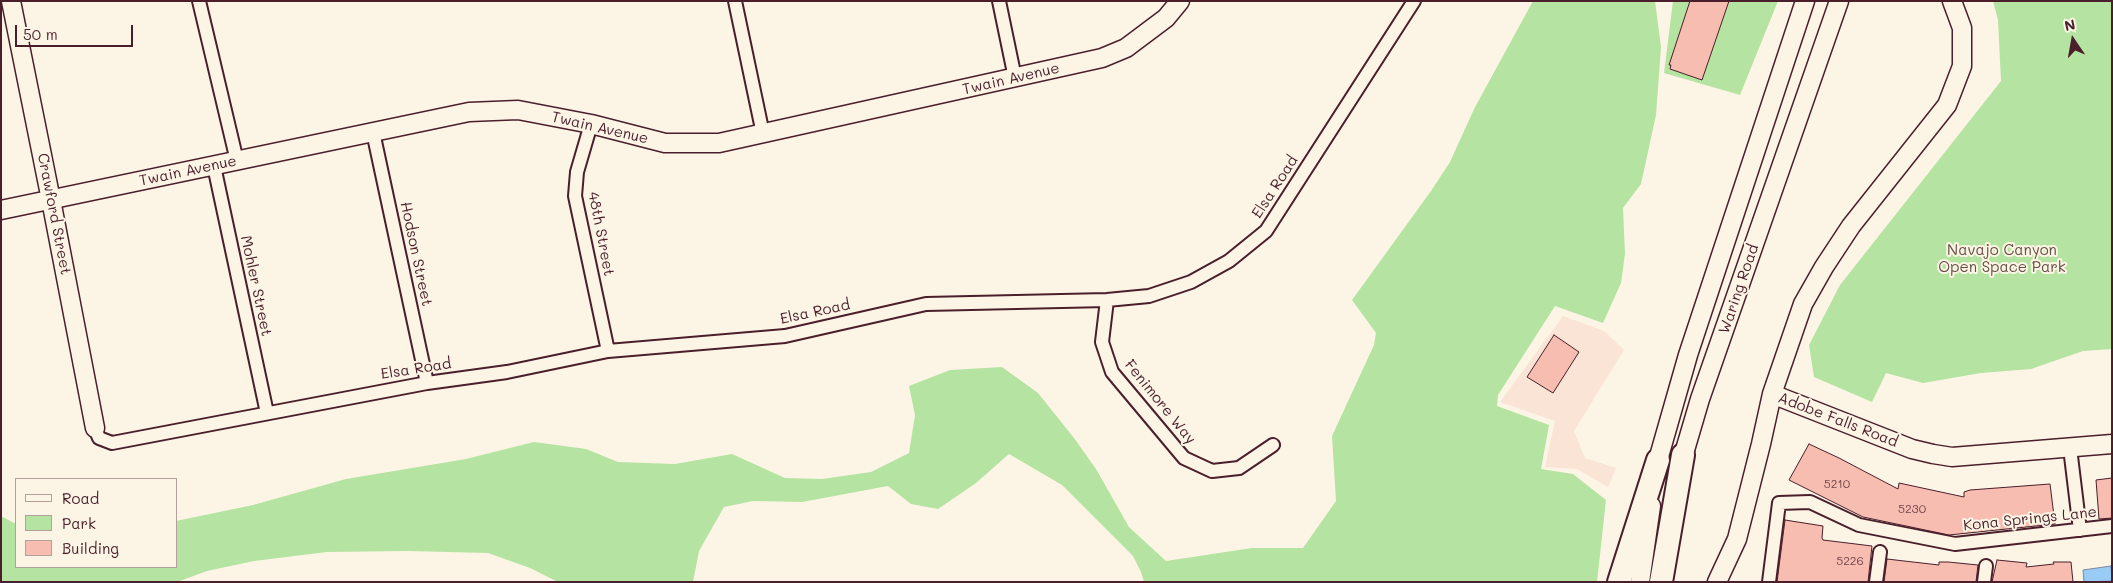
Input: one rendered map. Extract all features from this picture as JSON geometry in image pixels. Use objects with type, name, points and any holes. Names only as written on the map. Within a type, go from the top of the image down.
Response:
[{"type":"highway","points":[[1661,582],[1684,455]]},
{"type":"highway","points":[[1619,582],[1658,460]]},
{"type":"street","name":"Crawford Street","points":[[11,1],[52,200],[95,428]]},
{"type":"street","points":[[200,1],[237,161]]},
{"type":"street","points":[[735,1],[763,134]]},
{"type":"street","points":[[999,1],[1015,78]]},
{"type":"street","name":"Twain Avenue","points":[[1,210],[469,112],[518,110],[591,124],[666,143],[719,143],[1102,58],[1126,48],[1166,18],[1180,1]]},
{"type":"street","name":"Elsa Road","points":[[95,428],[99,438],[112,443],[427,383],[507,372],[608,350],[785,336],[926,304],[1107,300],[1149,296],[1191,282],[1229,261],[1266,231],[1414,1]]},
{"type":"street","name":"Waring Road","points":[[1640,582],[1658,460],[1691,346],[1805,1]]},
{"type":"street","name":"Waring Road","points":[[1654,582],[1684,455],[1700,399],[1839,1]]},
{"type":"street","name":"Adobe Falls Road","points":[[1952,1],[1962,28],[1962,66],[1947,104],[1851,226],[1824,267],[1803,304],[1772,394],[1912,449],[1952,457],[2112,444]]},
{"type":"street","name":"48th Street","points":[[591,124],[577,172],[576,196],[608,350]]},
{"type":"street","name":"Hodson Street","points":[[373,132],[427,383]]},
{"type":"street","name":"Mohler Street","points":[[214,166],[266,413]]},
{"type":"street","name":"Fenimore Way","points":[[1107,300],[1102,342],[1112,372],[1184,458],[1212,471],[1239,468],[1273,445]]},
{"type":"street","points":[[1717,582],[1737,539],[1772,394]]},
{"type":"street","points":[[2070,448],[2080,530]]},
{"type":"street","name":"Kona Springs Lane","points":[[1769,582],[1779,504],[1810,502],[1859,524],[1955,544],[2112,526]]},
{"type":"street","points":[[1876,582],[1880,552]]},
{"type":"street","points":[[1984,582],[1986,566]]},
{"type":"shaded area","points":[[1563,316],[1604,331],[1624,350],[1574,431],[1585,458],[1616,468],[1608,487],[1577,469],[1545,467],[1555,421],[1500,402]]},
{"type":"green space","points":[[1533,1],[1655,1],[1661,47],[1656,115],[1641,184],[1623,208],[1625,254],[1621,283],[1603,323],[1555,306],[1498,395],[1497,406],[1549,425],[1541,469],[1573,474],[1606,500],[1597,582],[1144,582],[1133,556],[1062,485],[1009,454],[976,483],[938,509],[911,504],[888,486],[802,502],[753,501],[724,507],[699,551],[693,582],[558,582],[530,568],[488,553],[408,551],[327,552],[254,561],[207,571],[177,582],[1,582],[1,516],[15,523],[15,568],[178,568],[178,521],[253,505],[346,479],[466,459],[534,442],[586,449],[618,462],[675,464],[732,454],[785,478],[822,479],[871,472],[909,453],[915,415],[909,386],[950,370],[1002,367],[1038,393],[1096,469],[1129,527],[1166,561],[1252,548],[1303,548],[1336,501],[1332,436],[1374,345],[1376,333],[1352,300],[1450,162],[1474,109]]},
{"type":"green space","points":[[1673,1],[1778,1],[1740,95],[1664,73]]},
{"type":"green space","name":"Navajo Canyon Open Space Park","points":[[1993,1],[2112,1],[2112,349],[2083,351],[2031,369],[1981,373],[1923,383],[1886,373],[1872,402],[1814,377],[1809,345],[1840,285],[2001,81],[1998,20]]},
{"type":"water","points":[[2111,566],[2112,581],[2084,582],[2083,570]]},
{"type":"building","points":[[1690,1],[1729,1],[1702,80],[1670,69],[1671,65],[1669,65]]},
{"type":"building","points":[[1554,335],[1579,352],[1553,393],[1527,377]]},
{"type":"building","points":[[1809,444],[1898,489],[1899,483],[1964,497],[1964,492],[1970,490],[2050,484],[2055,524],[1949,535],[1863,517],[1789,480]]},
{"type":"building","points":[[2112,478],[2112,518],[2099,519],[2096,480]]},
{"type":"building","points":[[1785,520],[1823,526],[1823,540],[1872,546],[1868,582],[1777,582]]},
{"type":"building","points":[[1887,559],[1939,565],[1939,562],[1948,562],[1978,565],[1976,582],[1884,582]]},
{"type":"building","points":[[1997,560],[2027,563],[2026,567],[2054,564],[2053,562],[2071,562],[2073,582],[1992,582]]}]
